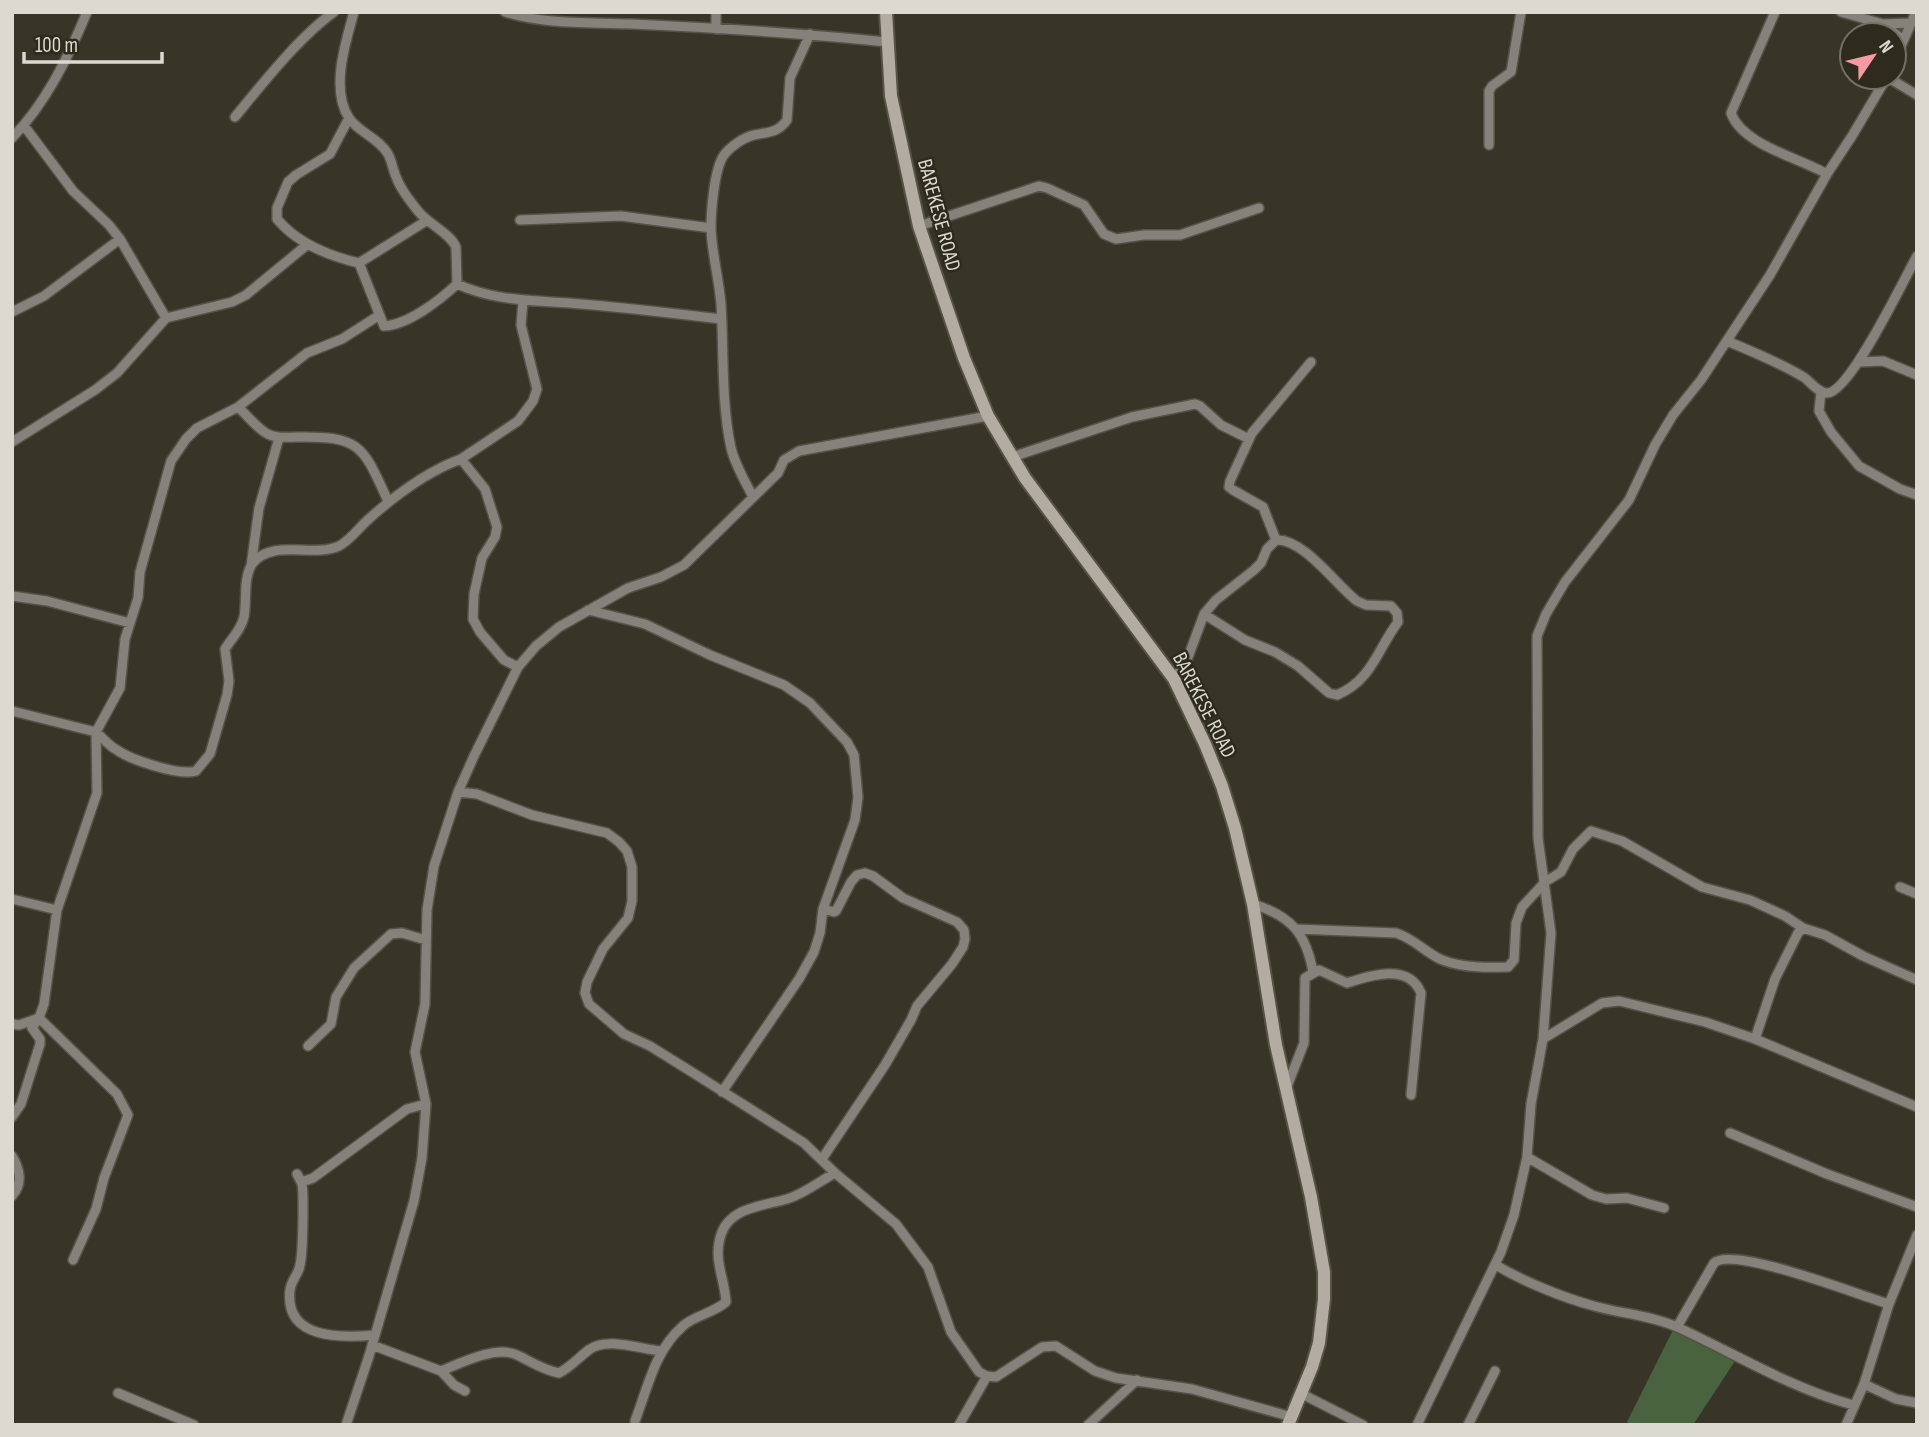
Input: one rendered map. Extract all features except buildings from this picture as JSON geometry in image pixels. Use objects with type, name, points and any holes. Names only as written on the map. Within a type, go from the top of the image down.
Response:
[{"type":"main road","name":"BAREKESE ROAD","points":[[886,12],[891,96],[919,226],[964,358],[988,416],[1025,478],[1174,679],[1222,786],[1254,904],[1276,1045],[1320,1240],[1324,1272],[1319,1342],[1290,1421]]},
{"type":"street","points":[[12,138],[25,127],[45,99],[87,12]]},
{"type":"street","points":[[235,117],[280,65],[334,12]]},
{"type":"street","points":[[354,12],[347,31],[341,85],[343,103],[349,118],[387,152],[398,183],[426,221],[454,242],[457,285]]},
{"type":"street","points":[[505,12],[527,19],[810,33],[887,42]]},
{"type":"street","points":[[716,12],[716,29]]},
{"type":"street","points":[[1489,145],[1489,90],[1511,72],[1521,12]]},
{"type":"street","points":[[1775,12],[1731,113],[1744,133],[1827,174]]},
{"type":"street","points":[[1841,12],[1872,21]]},
{"type":"street","points":[[1908,29],[1916,12]]},
{"type":"street","points":[[753,497],[731,449],[711,228],[718,167],[724,155],[741,140],[775,131],[783,126],[787,120],[790,78],[810,33]]},
{"type":"street","points":[[1417,1425],[1496,1265],[1514,1215],[1527,1157],[1531,1104],[1542,1039],[1550,933],[1538,838],[1537,636],[1545,614],[1565,582],[1629,500],[1661,435],[1770,275],[1827,174],[1879,91]]},
{"type":"street","points":[[349,118],[330,154],[288,182],[276,219],[308,244],[359,263],[426,221]]},
{"type":"street","points":[[25,127],[73,191],[120,239],[166,318]]},
{"type":"street","points":[[919,226],[1039,186],[1084,205],[1104,234],[1116,239],[1144,235],[1180,236],[1259,208]]},
{"type":"street","points":[[520,220],[621,216],[711,228]]},
{"type":"street","points":[[12,312],[44,296],[120,239]]},
{"type":"street","points":[[12,442],[95,390],[117,373],[166,318],[232,302],[246,295],[308,244]]},
{"type":"street","points":[[1727,341],[1789,369],[1828,394],[1836,390],[1860,362],[1917,256]]},
{"type":"street","points":[[359,263],[384,326],[404,322],[440,300],[457,285]]},
{"type":"street","points":[[457,285],[476,293],[523,301],[571,303],[721,319]]},
{"type":"street","points":[[251,566],[261,556],[272,552],[326,550],[339,545],[388,501],[461,459],[518,421],[533,401],[537,389],[521,325],[523,301]]},
{"type":"street","points":[[12,1117],[21,1104],[40,1044],[40,1038],[32,1028],[44,1004],[57,911],[97,793],[96,732],[120,688],[125,639],[138,598],[140,572],[171,461],[197,428],[238,407],[307,353],[342,339],[378,316]]},
{"type":"street","points":[[1870,342],[1883,361]]},
{"type":"street","points":[[1860,362],[1883,361],[1917,375]]},
{"type":"street","points":[[1276,540],[1263,508],[1229,486],[1249,439],[1311,362]]},
{"type":"street","points":[[1821,392],[1819,411],[1830,432],[1859,466],[1900,489],[1917,495]]},
{"type":"street","points":[[1012,457],[1132,418],[1195,404],[1221,425],[1249,439]]},
{"type":"street","points":[[238,407],[267,434],[279,438],[334,436],[352,444],[368,458],[388,501]]},
{"type":"street","points":[[346,1425],[374,1340],[414,1201],[422,1158],[426,1104],[415,1052],[425,1004],[427,910],[434,866],[458,792],[518,667],[536,646],[559,627],[628,588],[662,577],[684,565],[778,473],[784,460],[799,451],[988,416]]},
{"type":"street","points":[[12,711],[96,732],[116,750],[133,758],[182,772],[195,771],[200,767],[210,754],[228,695],[225,649],[237,634],[244,619],[258,508],[279,438]]},
{"type":"street","points":[[461,459],[485,489],[497,527],[495,537],[482,558],[472,607],[473,619],[480,632],[504,660],[518,667]]},
{"type":"street","points":[[1174,679],[1187,660],[1204,614],[1216,600],[1254,570],[1276,540],[1285,539],[1299,547],[1357,601],[1366,605],[1391,606],[1397,613],[1398,622],[1387,636],[1370,671],[1338,695],[1329,693],[1298,666],[1276,652],[1245,640],[1204,614]]},
{"type":"street","points":[[12,596],[47,601],[130,623]]},
{"type":"street","points":[[589,610],[645,624],[710,655],[784,685],[810,703],[848,742],[854,755],[858,797],[855,820],[823,909],[814,952],[799,979],[722,1092]]},
{"type":"street","points":[[458,792],[477,794],[532,815],[607,833],[628,851],[632,867],[632,901],[628,918],[603,949],[587,982],[585,993],[589,1004],[624,1034],[650,1046],[804,1143],[896,1224],[928,1267],[951,1332],[979,1372],[996,1377],[1042,1347],[1055,1346],[1096,1371],[1116,1378],[1192,1388],[1290,1421]]},
{"type":"street","points":[[1296,929],[1396,933],[1441,960],[1465,966],[1507,967],[1514,960],[1516,923],[1522,907],[1545,882],[1561,872],[1573,849],[1591,831],[1622,841],[1702,887],[1750,900],[1785,916],[1803,928],[1825,934],[1863,956],[1917,980]]},
{"type":"street","points":[[822,1159],[885,1065],[917,1006],[952,964],[965,939],[964,930],[957,922],[903,898],[873,876],[864,873],[851,881],[836,911],[823,909]]},
{"type":"street","points":[[1900,887],[1917,894]]},
{"type":"street","points":[[12,899],[57,911]]},
{"type":"street","points":[[1254,904],[1273,910],[1296,929],[1306,945],[1313,972]]},
{"type":"street","points":[[1755,1040],[1775,979],[1803,928]]},
{"type":"street","points":[[308,1046],[331,1024],[337,996],[360,959],[397,932],[426,940]]},
{"type":"street","points":[[1286,1089],[1304,1043],[1305,978],[1319,970],[1347,983],[1373,974],[1393,974],[1411,978],[1417,984],[1421,993],[1411,1095]]},
{"type":"street","points":[[1542,1039],[1610,1000],[1705,1022],[1917,1107]]},
{"type":"street","points":[[12,1024],[19,1025],[39,1018]]},
{"type":"street","points":[[39,1018],[117,1094],[128,1115],[104,1178],[96,1209],[73,1260]]},
{"type":"street","points":[[426,1104],[407,1110],[313,1178],[299,1178],[301,1264],[290,1289],[290,1304],[295,1315],[308,1329],[321,1334],[374,1340],[441,1371],[454,1385],[465,1391]]},
{"type":"street","points":[[1730,1133],[1827,1174],[1917,1207]]},
{"type":"street","points":[[12,1156],[20,1178],[17,1191],[12,1196]]},
{"type":"street","points":[[1527,1157],[1592,1195],[1606,1199],[1627,1198],[1664,1208]]},
{"type":"street","points":[[635,1421],[661,1351],[686,1323],[715,1311],[726,1302],[718,1245],[722,1229],[743,1210],[797,1195],[835,1173]]},
{"type":"street","points":[[1846,1425],[1864,1384],[1889,1304],[1917,1235]]},
{"type":"street","points":[[1677,1327],[1714,1263],[1725,1258],[1786,1270],[1889,1304]]},
{"type":"street","points":[[1496,1265],[1517,1278],[1594,1306],[1636,1313],[1677,1327],[1768,1374],[1830,1399],[1853,1405]]},
{"type":"street","points":[[441,1371],[480,1355],[506,1352],[515,1353],[548,1371],[559,1373],[602,1344],[613,1343],[661,1351]]},
{"type":"street","points":[[1468,1425],[1495,1371]]},
{"type":"street","points":[[959,1425],[987,1376]]},
{"type":"street","points":[[1088,1425],[1137,1380]]},
{"type":"street","points":[[1864,1384],[1896,1399],[1917,1404]]},
{"type":"street","points":[[118,1393],[194,1425]]},
{"type":"street","points":[[1302,1394],[1363,1425]]},
{"type":"green space","points":[[1673,1330],[1735,1361],[1693,1425],[1632,1425],[1627,1422]]}]
